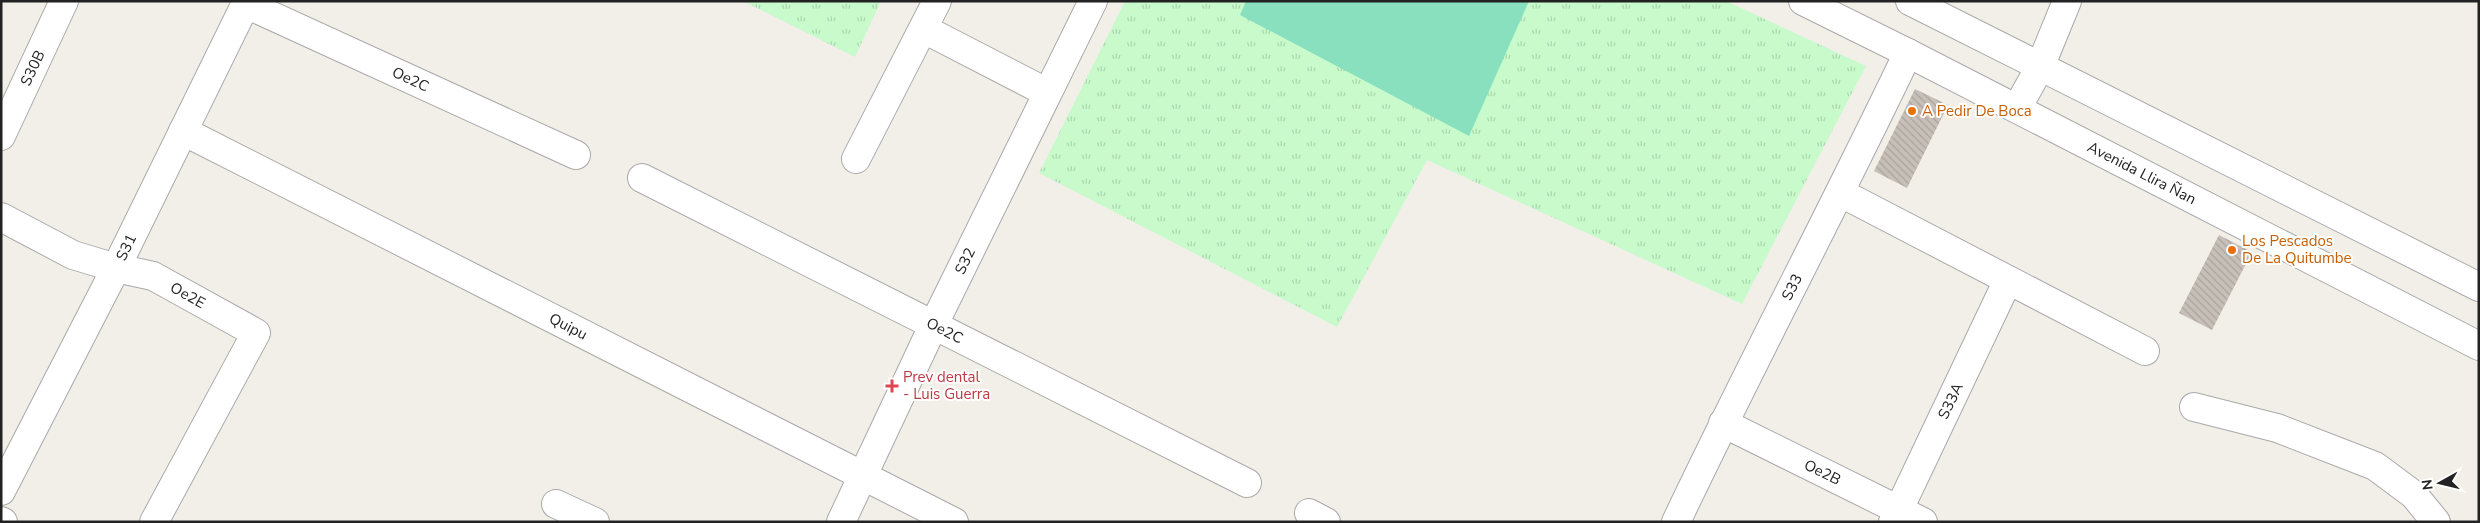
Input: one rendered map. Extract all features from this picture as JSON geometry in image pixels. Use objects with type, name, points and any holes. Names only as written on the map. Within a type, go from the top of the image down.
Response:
[{"type":"street","name":"S30B","points":[[1,136],[64,1]]},
{"type":"street","points":[[856,159],[937,1]]},
{"type":"street","name":"S32","points":[[841,522],[1046,92],[1093,1]]},
{"type":"street","name":"Avenida Llira Ñan","points":[[1803,1],[1908,52],[2479,346]]},
{"type":"street","points":[[1910,1],[2479,288]]},
{"type":"street","points":[[2017,108],[2040,67],[2066,1]]},
{"type":"street","name":"S31","points":[[1,491],[116,268],[246,2]]},
{"type":"street","name":"Oe2C","points":[[246,2],[576,155]]},
{"type":"street","points":[[924,29],[1046,92]]},
{"type":"street","name":"S33","points":[[1676,522],[1722,423],[1841,193],[1908,52]]},
{"type":"street","name":"Quipu","points":[[183,131],[954,522]]},
{"type":"street","name":"Oe2C","points":[[642,178],[1247,483]]},
{"type":"street","points":[[1841,193],[2145,351]]},
{"type":"street","name":"Oe2E","points":[[1,217],[73,255],[116,268],[154,276],[256,333],[154,522]]},
{"type":"street","name":"S33A","points":[[1896,516],[2008,280]]},
{"type":"street","points":[[2194,407],[2277,428],[2375,466],[2414,495],[2436,522]]},
{"type":"street","name":"Oe2B","points":[[1722,423],[1896,516],[1923,522]]},
{"type":"street","points":[[556,504],[595,522]]},
{"type":"green space","points":[[743,1],[881,1],[855,57]]},
{"type":"green space","points":[[1125,1],[1726,1],[1866,66],[1742,304],[1427,160],[1337,327],[1039,173]]},
{"type":"green space","points":[[1246,1],[1529,1],[1469,136],[1240,15]]},
{"type":"building","points":[[1915,89],[1948,105],[1907,188],[1874,171]]},
{"type":"building","points":[[2219,235],[2252,252],[2212,330],[2179,313]]},
{"type":"place","name":"A Pedir De Boca","points":[[1912,111]]},
{"type":"place","name":"Los Pescados De La Quitumbe","points":[[2232,250]]},
{"type":"place","name":"Prev dental - Luis Guerra","points":[[892,386]]}]
